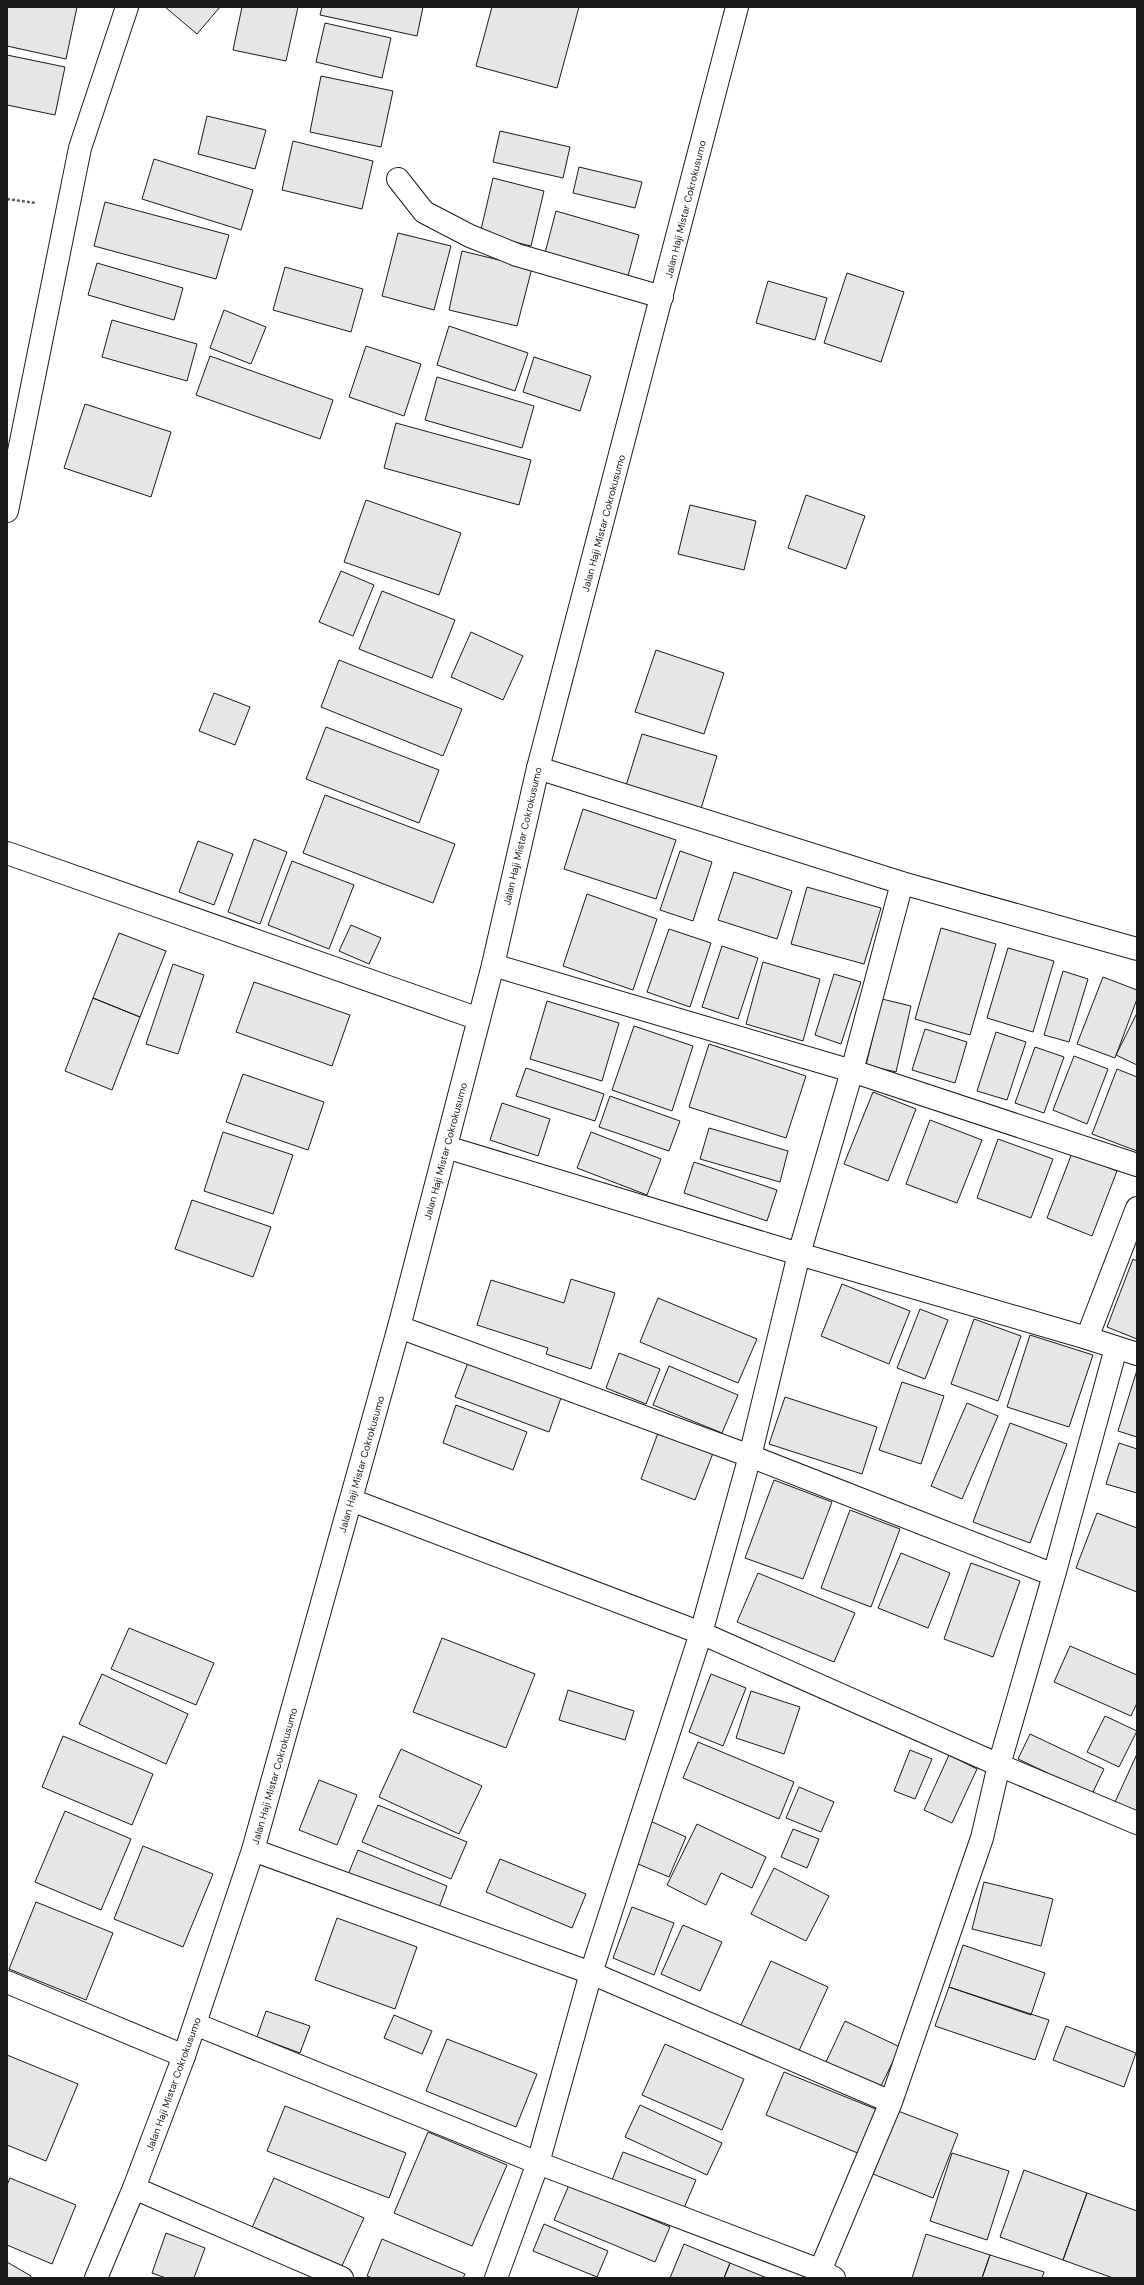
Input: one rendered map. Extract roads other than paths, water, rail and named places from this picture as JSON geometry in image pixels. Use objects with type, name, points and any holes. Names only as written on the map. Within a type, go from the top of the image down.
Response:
[{"type":"street","points":[[7,511],[80,148],[127,7]]},
{"type":"street","name":"Jalan Haji Mistar Cokrokusumo","points":[[96,2278],[134,2188],[184,2056],[253,1850],[399,1327],[493,964],[538,768],[737,7]]},
{"type":"street","points":[[398,179],[424,212],[470,236],[517,255],[662,297]]},
{"type":"street","points":[[538,768],[902,883],[1137,949]]},
{"type":"street","points":[[7,853],[479,1019]]},
{"type":"street","points":[[496,2278],[538,2163],[591,1973],[701,1633],[750,1456],[799,1254],[852,1071],[902,883]]},
{"type":"street","points":[[493,964],[852,1071],[1137,1165]]},
{"type":"street","points":[[446,1147],[799,1254],[1137,1354]]},
{"type":"street","points":[[1087,1338],[1137,1208]]},
{"type":"street","points":[[399,1327],[750,1456],[1054,1575]]},
{"type":"street","points":[[195,2024],[538,2163],[823,2275],[891,2102],[982,1838],[999,1765],[1054,1575],[1116,1348]]},
{"type":"street","points":[[351,1500],[701,1633],[999,1765],[1137,1823]]},
{"type":"street","points":[[253,1850],[591,1973],[891,2102]]},
{"type":"street","points":[[7,1982],[184,2056]]},
{"type":"street","points":[[134,2188],[342,2278]]}]
